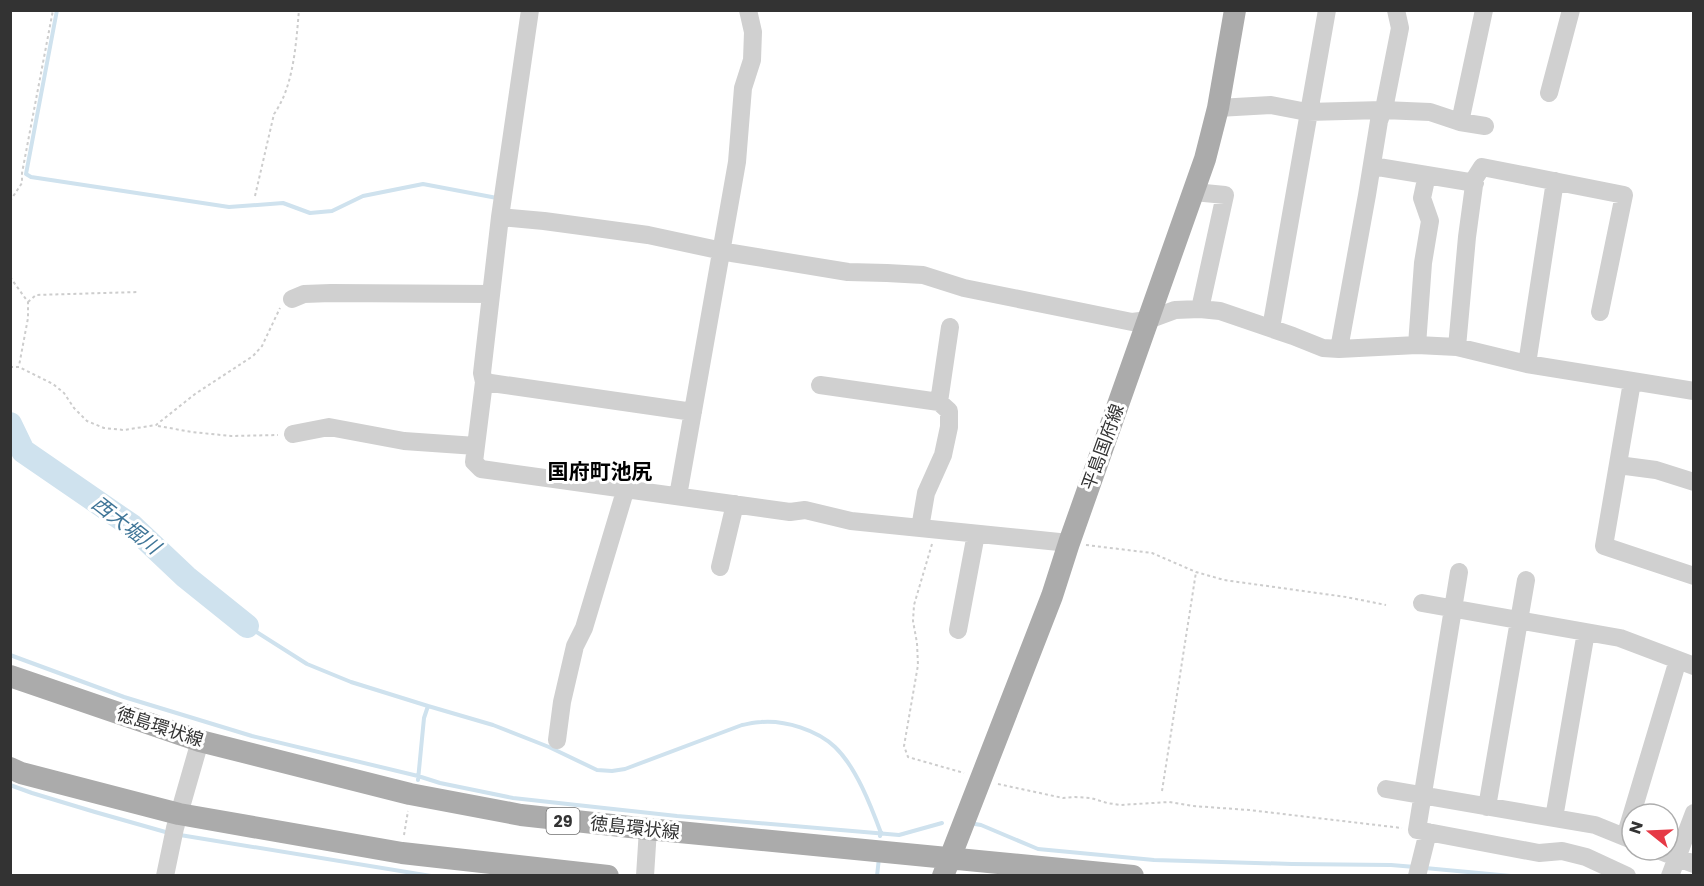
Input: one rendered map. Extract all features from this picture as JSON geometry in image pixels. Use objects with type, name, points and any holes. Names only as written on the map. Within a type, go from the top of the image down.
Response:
[{"type":"main road","name":"平島国府線","points":[[946,866],[1052,596],[1194,192],[1218,108],[1235,10]]},
{"type":"main road","name":"徳島環状線","points":[[10,676],[200,741],[410,794],[521,815],[946,866],[1132,876]]},
{"type":"main road","points":[[10,768],[175,827],[608,876]]},
{"type":"street","points":[[530,10],[500,217],[482,373],[484,382],[474,462],[481,469],[790,512],[805,510],[851,520],[1069,543]]},
{"type":"street","points":[[678,496],[737,162],[743,88],[752,60],[753,32],[748,10]]},
{"type":"street","points":[[1271,328],[1328,10]]},
{"type":"street","points":[[1339,349],[1379,121],[1385,104],[1400,28],[1396,10]]},
{"type":"street","points":[[1460,122],[1484,10]]},
{"type":"street","points":[[1550,93],[1571,10]]},
{"type":"street","points":[[1218,108],[1271,105],[1310,112],[1383,110],[1430,112],[1460,122],[1485,126]]},
{"type":"street","points":[[1372,166],[1475,183]]},
{"type":"street","points":[[1457,347],[1475,178],[1482,167],[1624,195],[1600,312]]},
{"type":"street","points":[[1417,345],[1423,263],[1430,221],[1422,198],[1427,176]]},
{"type":"street","points":[[1527,364],[1555,181]]},
{"type":"street","points":[[1194,192],[1225,195],[1200,309]]},
{"type":"street","points":[[500,217],[648,235],[789,264],[848,272],[923,275],[964,288],[1132,321],[1148,320],[1175,310],[1220,311],[1323,348],[1417,345],[1457,347],[1527,364],[1694,391]]},
{"type":"street","points":[[292,299],[304,294],[331,293],[491,294]]},
{"type":"street","points":[[939,402],[950,327]]},
{"type":"street","points":[[484,382],[693,412]]},
{"type":"street","points":[[1632,382],[1604,546],[1694,576]]},
{"type":"street","points":[[820,385],[939,402],[949,411],[949,427],[943,455],[926,493],[927,529]]},
{"type":"street","points":[[293,434],[329,428],[404,441],[476,446]]},
{"type":"street","points":[[1618,465],[1656,470],[1694,482]]},
{"type":"street","points":[[557,740],[562,702],[575,646],[584,628],[626,488]]},
{"type":"street","points":[[720,567],[735,504]]},
{"type":"street","points":[[958,630],[969,613],[976,534]]},
{"type":"street","points":[[1418,871],[1423,831],[1422,795],[1459,572]]},
{"type":"street","points":[[1487,807],[1526,580]]},
{"type":"street","points":[[1422,603],[1620,638],[1686,663],[1640,802]]},
{"type":"street","points":[[1554,818],[1586,632]]},
{"type":"street","points":[[165,876],[175,827],[200,741]]},
{"type":"street","points":[[1386,789],[1595,825],[1620,835]]},
{"type":"street","points":[[1670,876],[1685,860],[1694,813]]},
{"type":"street","points":[[645,876],[648,829]]},
{"type":"street","points":[[1423,831],[1539,853],[1562,851],[1586,857],[1627,876]]},
{"type":"path","points":[[10,201],[22,183],[53,10]]},
{"type":"path","points":[[255,196],[274,114],[280,105],[294,63],[299,10]]},
{"type":"path","points":[[10,277],[28,303],[28,318],[19,367]]},
{"type":"path","points":[[28,303],[36,295],[138,292]]},
{"type":"path","points":[[156,425],[195,394],[253,356],[262,346],[280,307],[292,299]]},
{"type":"path","points":[[10,367],[19,367],[53,384],[64,393],[87,421],[104,428],[124,430],[156,425],[231,436],[293,434]]},
{"type":"path","points":[[927,529],[932,546],[914,605],[912,621],[917,643],[918,665],[904,746],[908,758],[981,777],[991,783],[1063,798],[1075,796],[1120,805],[1170,802],[1423,831]]},
{"type":"path","points":[[1069,543],[1152,554],[1196,572],[1224,580],[1346,597],[1386,605]]},
{"type":"path","points":[[1162,791],[1196,572]]},
{"type":"path","points":[[402,853],[410,794]]},
{"type":"waterway","points":[[57,10],[26,174],[31,177],[229,207],[283,203],[310,213],[332,211],[363,196],[423,184],[497,198]]},
{"type":"waterway","name":"西大堀川","points":[[10,424],[23,451],[132,526],[186,577],[247,626]]},
{"type":"waterway","points":[[247,626],[307,664],[351,682],[428,706],[424,718],[418,780]]},
{"type":"waterway","points":[[10,655],[124,697],[252,736],[440,783],[513,798],[677,816],[899,835],[942,823]]},
{"type":"waterway","points":[[428,706],[493,725],[549,747],[597,770],[612,771],[625,769],[742,725],[770,722],[800,727],[828,741],[843,755],[873,811],[880,836]]},
{"type":"waterway","points":[[10,785],[169,833]]},
{"type":"waterway","points":[[975,824],[1038,849],[1154,860],[1415,867]]},
{"type":"waterway","points":[[180,835],[431,876]]},
{"type":"waterway","points":[[877,876],[879,858]]},
{"type":"waterway","points":[[1425,868],[1511,876]]},
{"type":"district","name":"国府町池尻","points":[[600,472]]}]
